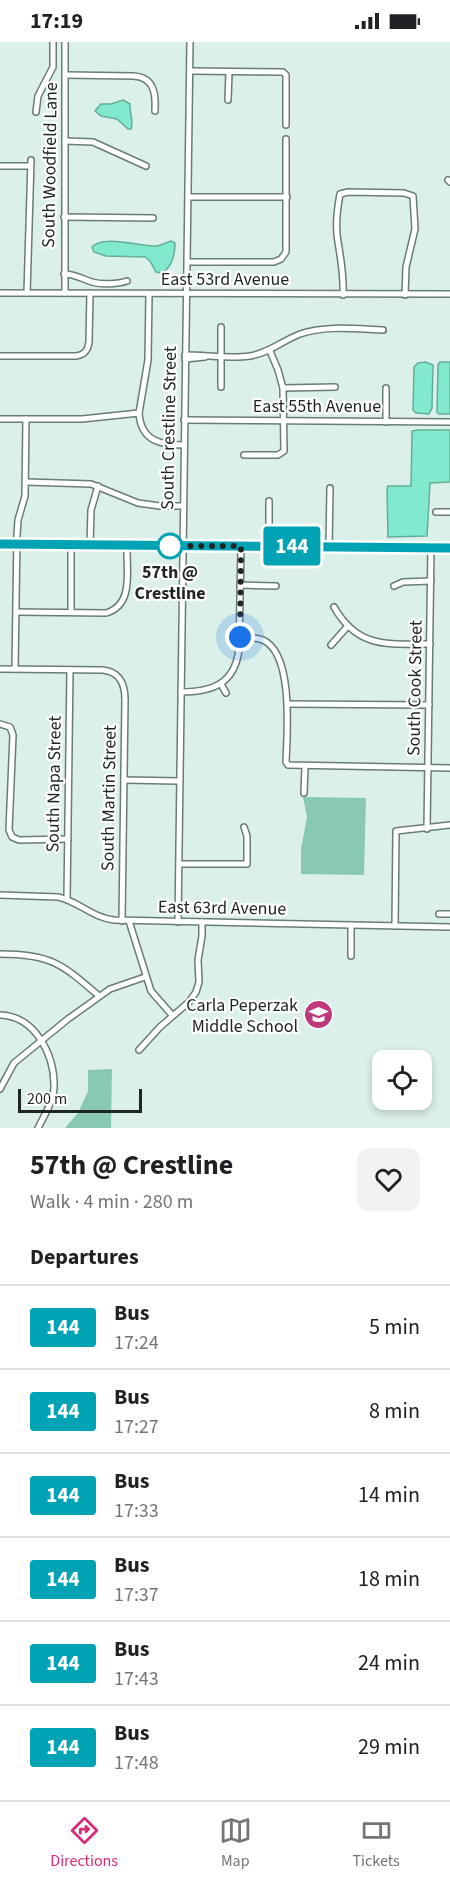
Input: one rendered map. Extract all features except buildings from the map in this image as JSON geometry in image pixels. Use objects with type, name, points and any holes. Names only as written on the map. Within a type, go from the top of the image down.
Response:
[{"type":"main road","points":[[0,544],[450,548]]},
{"type":"street","points":[[36,112],[38,96],[53,67],[53,42]]},
{"type":"street","name":"South Woodfield Lane","points":[[64,293],[66,42]]},
{"type":"street","name":"South Crestline Street","points":[[178,921],[190,42]]},
{"type":"street","points":[[190,71],[279,71],[286,75],[286,125]]},
{"type":"street","points":[[228,100],[229,72]]},
{"type":"street","points":[[66,75],[143,78],[149,81],[154,90],[155,111]]},
{"type":"street","points":[[188,262],[274,262],[281,259],[286,252],[286,139]]},
{"type":"street","points":[[65,141],[93,142],[146,166]]},
{"type":"street","points":[[0,166],[31,163],[27,293]]},
{"type":"street","points":[[344,295],[344,273],[338,243],[337,212],[340,194],[348,192],[404,193],[413,196],[415,229],[406,267],[405,295]]},
{"type":"street","points":[[189,197],[287,197]]},
{"type":"street","points":[[64,217],[153,218]]},
{"type":"street","points":[[64,274],[76,274],[96,283],[127,281]]},
{"type":"street","name":"East 53rd Avenue","points":[[0,293],[450,294]]},
{"type":"street","points":[[0,356],[76,356],[85,353],[89,342],[90,293]]},
{"type":"street","points":[[149,294],[148,360],[140,413],[143,428],[154,440],[168,445],[184,445]]},
{"type":"street","points":[[221,387],[222,327]]},
{"type":"street","points":[[185,357],[251,356],[270,351],[293,337],[316,330],[383,330]]},
{"type":"street","points":[[244,455],[283,454],[283,388],[270,351]]},
{"type":"street","points":[[283,388],[335,387]]},
{"type":"street","points":[[386,388],[386,422]]},
{"type":"street","points":[[0,419],[92,419],[140,413]]},
{"type":"street","points":[[15,669],[16,544],[17,529],[25,500],[26,419]]},
{"type":"street","name":"East 55th Avenue","points":[[184,420],[450,422]]},
{"type":"street","points":[[26,482],[73,482],[98,486],[151,505],[183,506]]},
{"type":"street","points":[[90,545],[91,510],[98,486]]},
{"type":"street","points":[[329,547],[330,488]]},
{"type":"street","points":[[269,501],[269,546]]},
{"type":"street","points":[[436,512],[450,512]]},
{"type":"street","points":[[71,545],[71,612]]},
{"type":"street","points":[[16,612],[106,613],[120,605],[126,592],[127,545]]},
{"type":"street","points":[[181,692],[206,690],[220,684],[231,673],[236,663],[240,637],[241,546]]},
{"type":"street","name":"South Cook Street","points":[[430,828],[431,548]]},
{"type":"street","points":[[394,586],[402,582],[431,581]]},
{"type":"street","points":[[240,585],[276,586]]},
{"type":"street","points":[[334,607],[347,627],[360,636],[379,643],[430,644]]},
{"type":"street","points":[[331,645],[347,627]]},
{"type":"street","points":[[240,637],[264,641],[278,655],[287,704],[286,762],[288,765],[450,768]]},
{"type":"street","points":[[0,669],[70,670]]},
{"type":"street","name":"South Martin Street","points":[[70,670],[108,670],[119,677],[125,689],[125,921],[138,946],[146,977],[158,1001],[172,1015]]},
{"type":"street","name":"South Napa Street","points":[[67,899],[70,670]]},
{"type":"street","points":[[220,684],[226,693]]},
{"type":"street","points":[[287,704],[429,705]]},
{"type":"street","points":[[0,724],[10,727],[12,735],[9,830],[12,837],[19,840],[68,839]]},
{"type":"street","points":[[304,793],[305,766]]},
{"type":"street","points":[[124,780],[179,781]]},
{"type":"street","points":[[395,926],[396,831],[450,825]]},
{"type":"street","points":[[179,864],[247,864],[247,836],[244,827]]},
{"type":"street","name":"East 63rd Avenue","points":[[0,896],[49,896],[67,899],[100,917],[125,921],[450,927]]},
{"type":"street","points":[[440,914],[450,914]]},
{"type":"street","points":[[139,1050],[172,1015],[189,1002],[196,992],[199,982],[201,922]]},
{"type":"street","points":[[351,925],[351,956]]},
{"type":"street","points":[[0,954],[27,954],[54,961],[69,969],[99,996]]},
{"type":"street","points":[[0,1089],[14,1063],[99,996],[146,977]]},
{"type":"street","points":[[0,1015],[10,1016],[23,1022],[42,1041],[50,1061],[54,1088],[52,1098],[38,1128]]},
{"type":"shaded area","points":[[123,100],[130,104],[131,129],[117,119],[101,116],[95,111],[101,104]]},
{"type":"shaded area","points":[[113,241],[157,246],[171,241],[175,243],[174,256],[171,264],[162,273],[156,272],[145,257],[106,256],[94,252],[92,247],[97,243]]},
{"type":"shaded area","points":[[426,362],[433,365],[432,408],[429,414],[416,413],[413,410],[414,367],[418,363]]},
{"type":"shaded area","points":[[440,362],[450,362],[450,414],[437,412],[438,365]]},
{"type":"shaded area","points":[[450,430],[450,482],[430,483],[427,536],[388,537],[387,488],[388,486],[411,486],[412,431]]},
{"type":"shaded area","points":[[303,797],[366,798],[364,875],[301,874],[301,849],[307,817]]},
{"type":"shaded area","points":[[112,1069],[111,1128],[65,1128],[78,1113],[88,1091],[88,1070]]},
{"type":"bus line","name":"144","points":[[0,544],[450,548]]},
{"type":"place","name":"57th @ Crestline","points":[[170,546]]},
{"type":"place","name":"Carla Peperzak Middle School","points":[[319,1015]]},
{"type":"route","points":[[170,546],[164,546],[241,546],[240,637]]}]
